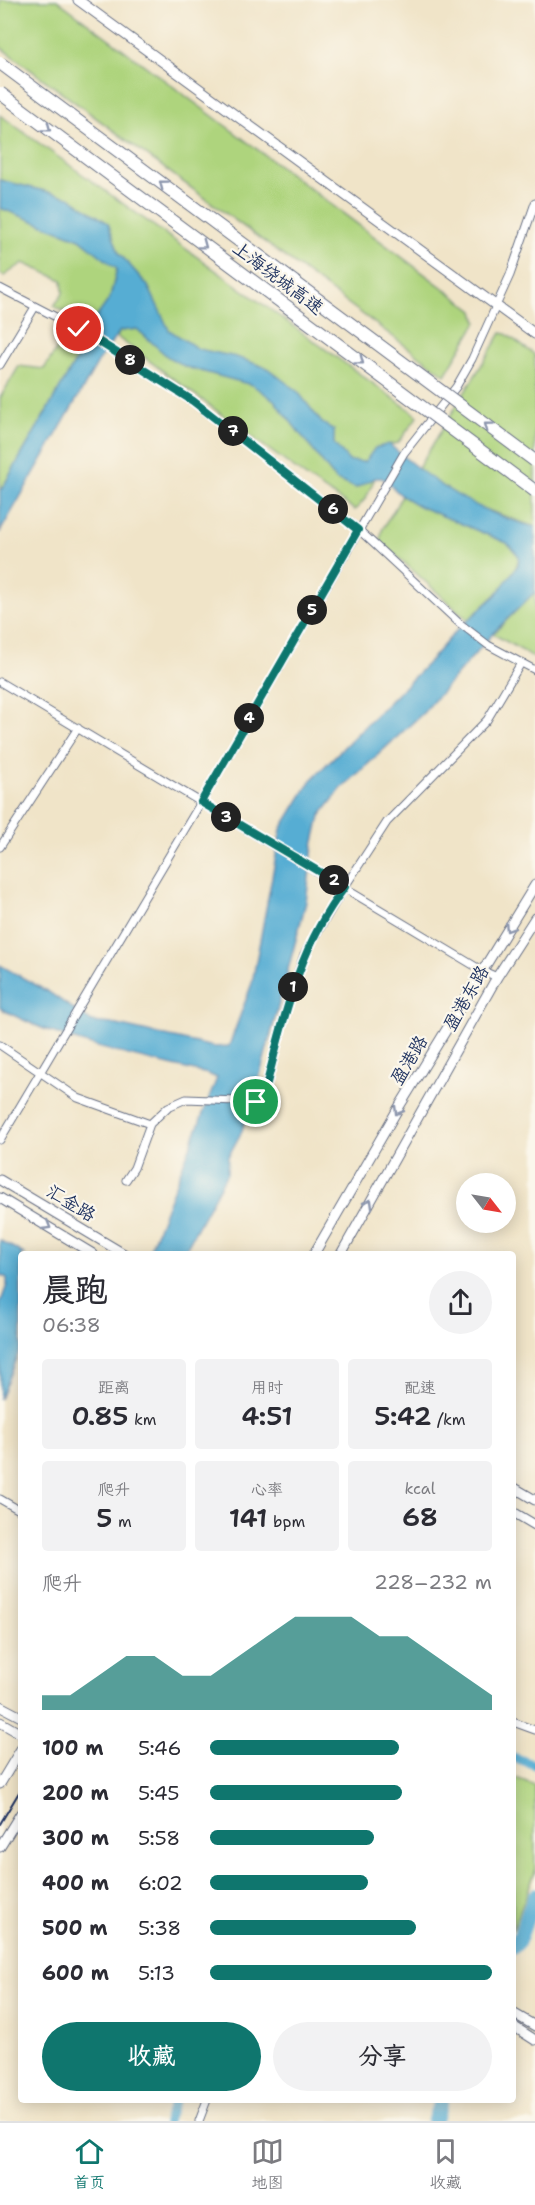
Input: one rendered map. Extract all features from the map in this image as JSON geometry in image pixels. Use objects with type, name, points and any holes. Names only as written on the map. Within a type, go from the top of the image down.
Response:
[{"type":"highway","name":"上海绕城高速","points":[[0,63],[535,461]]},
{"type":"highway","name":"上海绕城高速","points":[[0,93],[535,491]]},
{"type":"main road","points":[[78,0],[535,334]]},
{"type":"main road","name":"盈港路","points":[[316,1251],[399,1107],[535,885]]},
{"type":"main road","name":"盈港东路","points":[[342,1251],[497,977],[535,918]]},
{"type":"main road","name":"汇金路","points":[[0,1180],[119,1251]]},
{"type":"main road","name":"汇金路","points":[[0,1198],[88,1251]]},
{"type":"main road","points":[[516,1489],[535,1500]]},
{"type":"main road","points":[[516,1514],[535,1525]]},
{"type":"main road","points":[[0,1706],[18,1715]]},
{"type":"main road","points":[[0,1722],[18,1732]]},
{"type":"main road","points":[[0,1784],[18,1754]]},
{"type":"main road","points":[[0,1847],[18,1818]]},
{"type":"main road","points":[[516,2015],[535,2026]]},
{"type":"main road","points":[[516,2028],[535,2040]]},
{"type":"street","points":[[0,1140],[201,802],[404,453],[456,387],[472,359],[510,275],[535,202]]},
{"type":"street","points":[[0,288],[79,329],[201,406],[358,530],[458,622],[488,645],[535,670]]},
{"type":"street","points":[[0,364],[35,307]]},
{"type":"street","points":[[126,1180],[134,1168],[150,1124],[168,1107],[186,1099],[262,1102],[287,1005],[304,955],[387,822],[487,720],[521,663]]},
{"type":"street","points":[[0,682],[308,864],[483,971],[497,977]]},
{"type":"street","points":[[0,846],[78,728]]},
{"type":"street","points":[[0,1045],[78,1098],[150,1124]]},
{"type":"street","points":[[0,1499],[18,1509]]},
{"type":"street","points":[[516,1723],[535,1730]]},
{"type":"street","points":[[199,2121],[206,2103]]},
{"type":"green space","points":[[0,0],[57,0],[474,311],[477,322],[445,375],[0,47]]},
{"type":"green space","points":[[0,115],[418,416],[398,443],[375,448],[365,462],[349,461],[334,444],[334,430],[322,423],[298,392],[267,368],[236,357],[198,349],[169,330],[148,286],[119,253],[108,223],[69,197],[0,180]]},
{"type":"green space","points":[[0,208],[80,239],[117,268],[110,298],[91,325],[54,306],[63,293],[62,280],[23,263],[4,276],[0,274]]},
{"type":"green space","points":[[137,329],[168,357],[186,367],[253,385],[274,400],[336,480],[356,488],[375,478],[366,498],[355,510],[306,477],[117,337],[120,331]]},
{"type":"green space","points":[[501,333],[506,334],[535,355],[535,527],[471,504],[417,470]]},
{"type":"green space","points":[[65,336],[82,350],[0,492],[0,398],[19,366],[44,369]]},
{"type":"green space","points":[[402,496],[419,506],[507,543],[519,556],[513,574],[468,620],[380,541],[382,530]]},
{"type":"green space","points":[[535,592],[535,658],[493,634]]},
{"type":"green space","points":[[516,1778],[535,1785],[535,1872],[516,1922]]},
{"type":"water","points":[[0,180],[69,197],[108,223],[119,253],[148,286],[169,330],[198,349],[236,357],[267,368],[298,392],[322,423],[334,430],[334,444],[349,461],[365,462],[375,448],[389,444],[439,484],[457,495],[494,514],[535,527],[535,592],[497,629],[423,713],[341,789],[320,816],[313,846],[306,902],[257,1086],[241,1133],[228,1157],[227,1173],[185,1251],[149,1251],[217,1078],[75,1040],[0,1008],[0,965],[50,993],[92,1022],[113,1024],[214,1047],[229,1046],[252,983],[281,829],[311,780],[427,664],[456,631],[496,595],[518,565],[519,556],[507,543],[419,506],[402,496],[382,478],[375,478],[356,488],[336,480],[274,400],[252,385],[186,367],[168,357],[137,329],[120,331],[100,359],[0,532],[0,492],[82,350],[91,325],[110,298],[117,269],[80,239],[0,208]]},
{"type":"water","points":[[0,1240],[19,1251],[18,1354],[0,1399],[0,1304],[7,1285],[7,1278],[0,1274]]},
{"type":"waterway","points":[[516,1758],[535,1765]]},
{"type":"waterway","points":[[516,1944],[535,1896]]},
{"type":"waterway","points":[[167,2121],[174,2103]]},
{"type":"waterway","points":[[434,2121],[440,2103]]},
{"type":"railway","points":[[0,1824],[18,1794]]},
{"type":"route","points":[[79,329],[193,401],[358,530],[201,802],[345,887],[304,955],[287,1005],[262,1102],[256,1102]]}]
